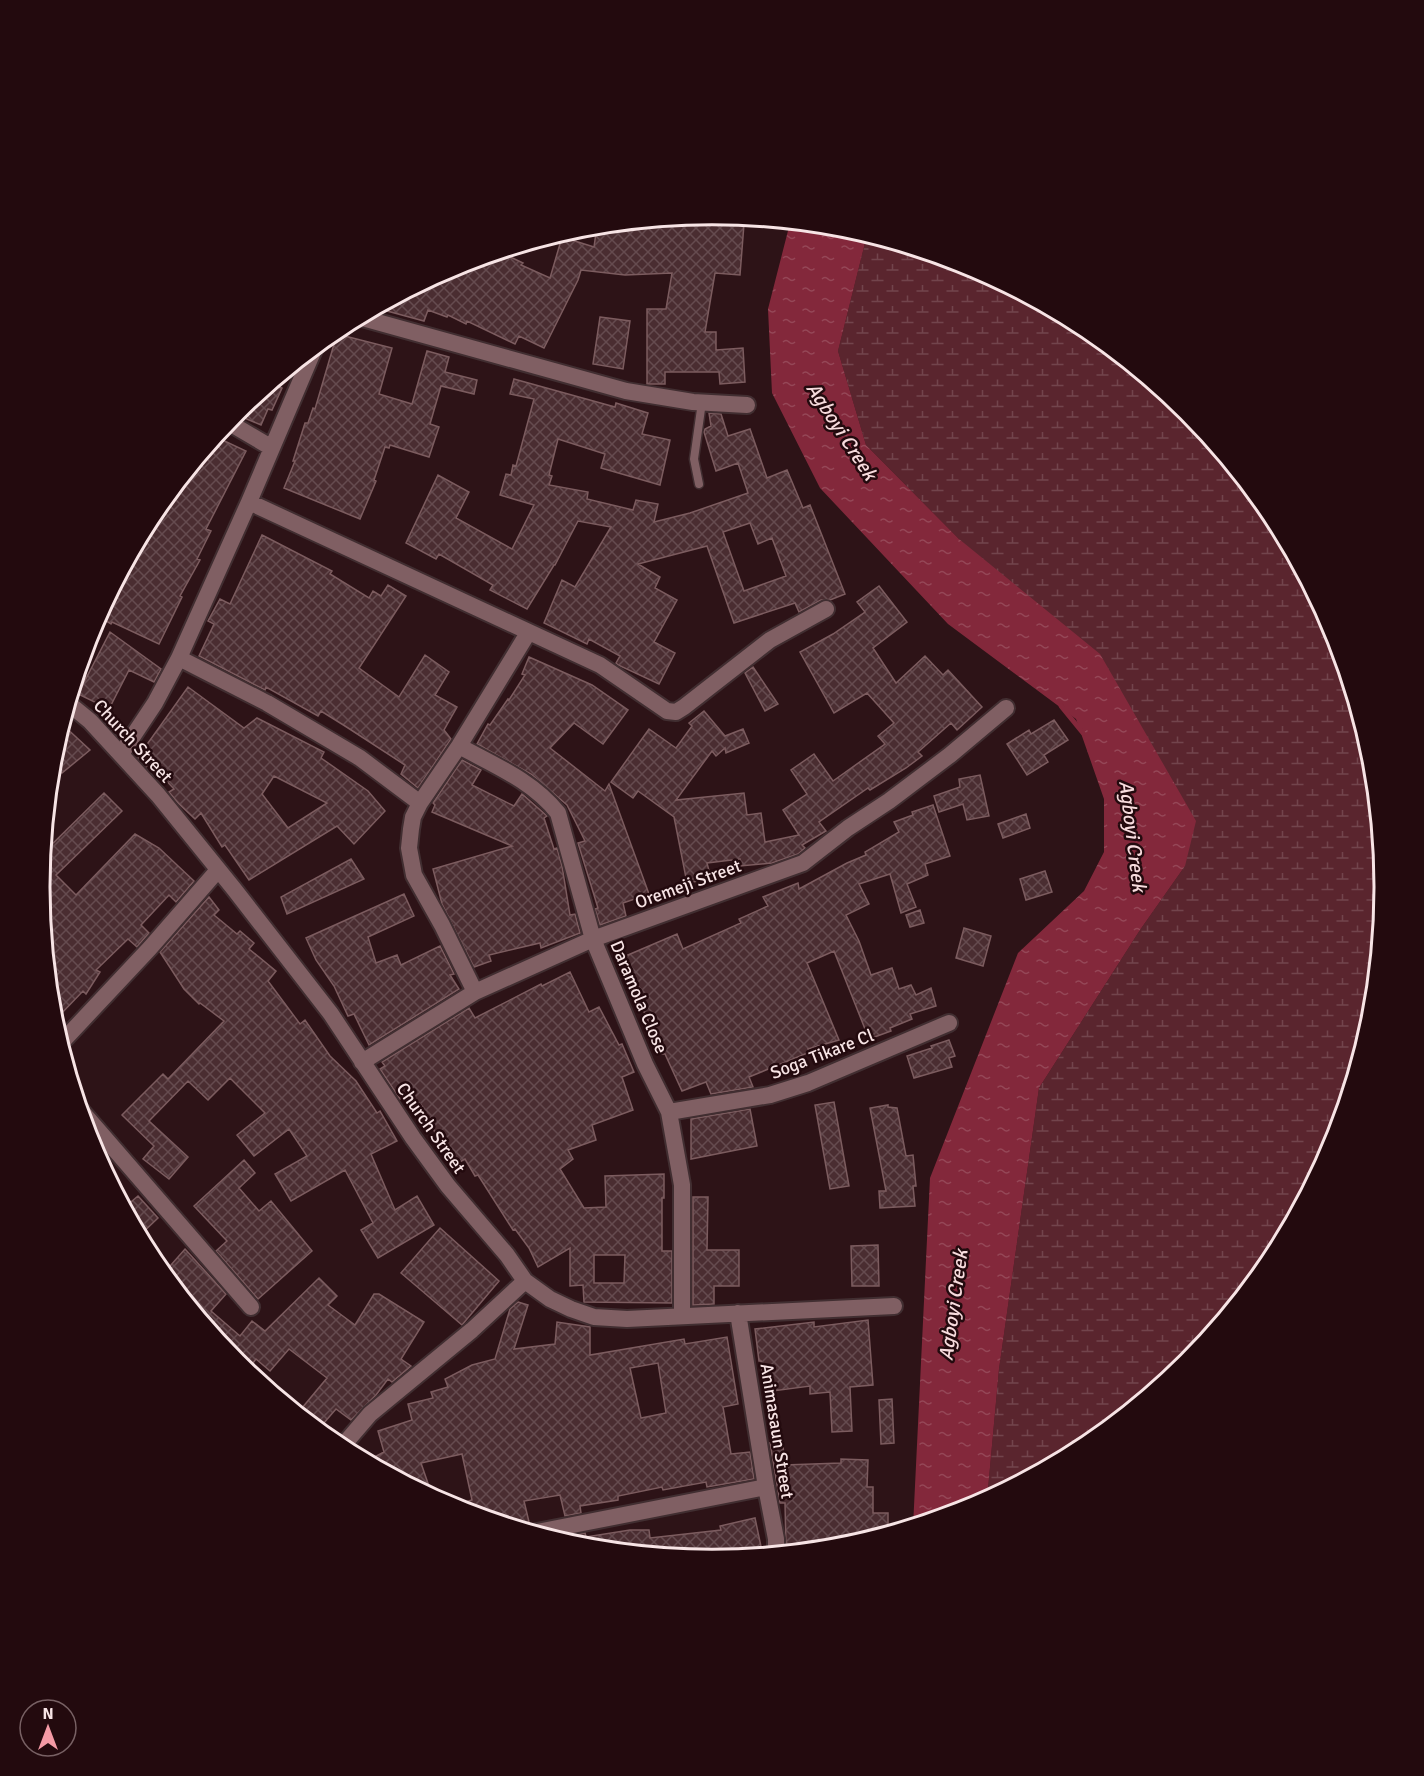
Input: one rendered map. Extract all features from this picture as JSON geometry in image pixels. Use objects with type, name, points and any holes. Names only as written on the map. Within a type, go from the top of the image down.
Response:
[{"type":"street","points":[[371,320],[626,391],[702,402],[747,405]]},
{"type":"street","points":[[121,754],[155,703],[179,658],[308,363]]},
{"type":"street","points":[[237,427],[272,447]]},
{"type":"street","points":[[249,502],[600,665],[667,711],[676,712],[770,640],[826,609]]},
{"type":"street","points":[[475,992],[414,875],[409,848],[413,817],[420,802],[459,746],[528,633]]},
{"type":"street","points":[[179,658],[267,703],[360,758],[420,802]]},
{"type":"street","name":"Church Street","points":[[75,708],[90,721],[158,795],[218,870],[331,1014],[448,1186],[507,1255],[525,1281],[550,1299],[594,1317],[627,1319],[894,1306]]},
{"type":"street","name":"Oremeji Street","points":[[362,1062],[475,992],[593,939],[802,863],[950,755],[1006,708]]},
{"type":"street","name":"Daramola Close","points":[[459,746],[528,785],[547,800],[558,813],[593,939],[645,1064],[669,1112],[682,1185],[682,1315]]},
{"type":"street","points":[[67,1037],[150,948],[218,870]]},
{"type":"street","name":"Soga Tikare Cl","points":[[669,1112],[770,1095],[808,1083],[949,1023]]},
{"type":"street","points":[[94,1125],[251,1307]]},
{"type":"street","points":[[347,1441],[370,1414],[472,1330],[525,1281]]},
{"type":"street","name":"Animasaun Street","points":[[738,1313],[776,1547]]},
{"type":"street","points":[[548,1530],[766,1487]]},
{"type":"lane","points":[[699,484],[694,459],[702,402]]},
{"type":"green space","points":[[865,244],[925,261],[1005,294],[1080,337],[1149,390],[1210,451],[1238,485],[1286,557],[1324,634],[1339,675],[1362,759],[1369,802],[1373,845],[1373,931],[1362,1017],[1352,1059],[1324,1142],[1286,1219],[1238,1291],[1210,1325],[1149,1386],[1080,1439],[1043,1462],[988,1490],[999,1369],[1039,1088],[1140,930],[1185,866],[959,539],[866,445],[838,351]]},
{"type":"water","points":[[788,230],[865,244],[838,351],[866,445],[959,539],[1100,654],[1196,821],[1185,866],[1140,930],[1039,1088],[999,1369],[988,1490],[913,1519],[930,1178],[1018,953],[1084,891],[1104,852],[1104,799],[1076,719],[948,624],[820,488],[772,393],[768,309]]},
{"type":"building","points":[[712,225],[744,226],[740,275],[715,273],[705,332],[716,332],[716,350],[743,348],[745,382],[720,384],[719,372],[665,372],[665,384],[647,384],[647,309],[666,309],[672,273],[625,275],[581,270],[544,348],[519,336],[515,344],[467,321],[466,324],[448,315],[447,317],[428,310],[424,321],[387,311],[458,276],[511,257],[523,263],[521,265],[550,278],[560,243],[573,240],[594,247],[596,236],[626,231]]},
{"type":"building","points":[[600,317],[630,321],[623,369],[593,364]]},
{"type":"building","points":[[345,336],[392,348],[379,394],[412,404],[427,351],[449,357],[445,372],[477,380],[474,394],[441,386],[430,424],[439,427],[429,457],[390,445],[389,448],[385,447],[374,480],[376,481],[360,519],[284,488],[295,461],[293,461],[305,423],[308,423],[313,408],[315,409],[334,344]]},
{"type":"building","points":[[514,379],[615,407],[616,403],[648,413],[642,434],[670,440],[660,485],[601,468],[605,454],[558,439],[549,475],[552,476],[549,485],[588,492],[587,499],[633,510],[636,500],[658,504],[654,522],[690,513],[748,493],[738,463],[716,471],[704,432],[711,426],[709,413],[721,414],[728,436],[750,429],[767,478],[787,470],[803,508],[810,505],[845,594],[830,600],[821,600],[799,612],[795,603],[734,623],[707,546],[638,564],[660,577],[655,588],[677,600],[654,642],[675,653],[659,684],[618,665],[616,663],[620,656],[589,639],[587,644],[544,623],[562,580],[575,587],[611,527],[578,521],[555,565],[527,609],[490,590],[493,585],[439,554],[436,559],[406,543],[438,475],[469,492],[456,518],[512,549],[534,505],[500,495],[506,474],[511,475],[513,465],[516,466],[534,399],[510,394]],"holes":[[[750,523],[758,544],[772,538],[786,576],[744,591],[723,532]]]},
{"type":"building","points":[[279,387],[282,388],[272,410],[268,409],[261,425],[246,418],[275,390]]},
{"type":"building","points":[[224,441],[246,451],[206,529],[211,531],[197,559],[200,560],[180,596],[182,597],[159,644],[112,622],[111,624],[106,621],[138,557],[186,485]]},
{"type":"building","points":[[262,535],[332,571],[330,574],[369,598],[373,591],[381,596],[388,585],[406,596],[359,668],[399,697],[425,655],[449,672],[435,695],[457,707],[444,730],[451,739],[418,788],[401,774],[405,765],[321,711],[318,716],[266,687],[265,690],[199,656],[214,624],[208,621],[220,599],[230,604]]},
{"type":"building","points":[[879,586],[907,622],[873,648],[896,683],[925,656],[943,675],[948,670],[982,707],[957,730],[951,723],[918,752],[922,756],[906,768],[870,790],[868,788],[819,822],[826,831],[802,845],[805,848],[798,854],[772,863],[740,866],[740,859],[707,863],[711,879],[687,883],[674,817],[638,791],[633,798],[611,782],[649,729],[676,748],[692,726],[689,723],[704,711],[725,736],[743,729],[749,743],[726,753],[725,748],[716,756],[712,751],[676,800],[744,793],[747,815],[761,813],[765,842],[799,835],[783,810],[807,794],[791,770],[814,754],[833,781],[885,744],[878,736],[894,723],[867,693],[834,713],[800,652],[833,634],[865,612],[857,602]]},
{"type":"building","points":[[110,632],[161,669],[154,682],[129,670],[109,709],[79,694]]},
{"type":"building","points":[[529,657],[592,685],[628,710],[603,744],[574,723],[550,748],[605,791],[609,784],[649,894],[623,903],[626,916],[600,925],[595,909],[598,908],[578,843],[585,841],[567,805],[531,774],[477,744],[488,724],[490,725],[509,700],[525,675],[522,674]]},
{"type":"building","points":[[753,667],[778,704],[765,711],[745,673]]},
{"type":"building","points":[[188,687],[244,728],[257,718],[324,752],[321,758],[368,791],[385,811],[354,844],[337,826],[249,880],[225,845],[222,847],[201,813],[195,819],[169,792],[174,789],[150,763],[146,767],[138,757]],"holes":[[[274,776],[327,803],[288,828],[262,794]]]},
{"type":"building","points":[[1054,720],[1068,740],[1044,755],[1048,762],[1027,775],[1007,744],[1029,730],[1031,734]]},
{"type":"building","points":[[69,730],[90,750],[62,773],[60,771]]},
{"type":"building","points":[[462,760],[481,770],[472,785],[514,806],[522,794],[547,816],[544,818],[562,866],[570,915],[575,914],[580,933],[541,948],[540,943],[489,955],[491,961],[474,967],[442,904],[433,869],[512,846],[432,812],[435,805],[433,803]]},
{"type":"building","points":[[980,775],[989,816],[967,820],[963,804],[939,812],[934,796],[960,787],[959,779]]},
{"type":"building","points":[[104,793],[122,811],[56,875],[76,895],[135,834],[159,848],[194,881],[176,902],[169,895],[141,925],[149,933],[137,947],[128,939],[96,970],[100,972],[86,994],[83,991],[61,1013],[51,931],[51,845]]},
{"type":"building","points":[[933,805],[950,856],[925,864],[928,875],[907,884],[916,907],[901,913],[890,874],[859,884],[869,904],[846,915],[859,941],[871,975],[892,968],[899,989],[911,985],[916,995],[931,988],[936,1006],[910,1014],[912,1019],[890,1028],[891,1031],[869,1039],[834,951],[807,963],[839,1040],[808,1049],[810,1052],[749,1077],[753,1087],[711,1094],[706,1082],[682,1091],[665,1054],[662,1054],[621,958],[677,934],[683,949],[741,923],[739,919],[768,906],[763,897],[798,883],[799,889],[866,855],[865,852],[899,832],[894,822],[913,815],[912,812]]},
{"type":"building","points":[[1026,814],[1030,828],[1003,838],[998,824]]},
{"type":"building","points":[[351,859],[364,879],[287,914],[281,897]]},
{"type":"building","points":[[1045,871],[1052,892],[1026,900],[1020,879]]},
{"type":"building","points":[[404,894],[414,916],[368,937],[376,963],[397,955],[401,965],[440,946],[454,974],[450,975],[459,989],[369,1045],[354,1014],[348,1016],[334,986],[316,960],[306,938]]},
{"type":"building","points":[[209,897],[219,910],[214,915],[237,934],[240,931],[254,943],[249,949],[276,971],[268,981],[300,1024],[305,1020],[330,1056],[356,1081],[377,1113],[380,1111],[397,1141],[371,1154],[395,1210],[417,1196],[434,1225],[378,1258],[361,1230],[373,1223],[345,1170],[291,1201],[275,1174],[307,1156],[289,1129],[254,1156],[237,1135],[265,1113],[230,1078],[208,1100],[188,1081],[149,1121],[188,1157],[169,1179],[143,1159],[154,1146],[122,1115],[163,1074],[168,1079],[224,1021],[199,1004],[184,989],[160,952]]},
{"type":"building","points":[[920,910],[924,923],[910,927],[906,915]]},
{"type":"building","points":[[964,928],[991,936],[983,966],[956,958]]},
{"type":"building","points":[[570,972],[589,1012],[599,1007],[619,1045],[622,1044],[634,1072],[622,1077],[633,1110],[592,1125],[596,1140],[568,1150],[573,1159],[560,1169],[584,1208],[606,1207],[605,1176],[664,1174],[662,1251],[672,1251],[672,1303],[584,1302],[583,1285],[570,1286],[570,1248],[538,1267],[529,1248],[515,1229],[513,1230],[478,1175],[475,1176],[465,1159],[456,1164],[447,1151],[445,1152],[421,1105],[416,1107],[408,1095],[400,1099],[380,1069],[385,1066],[382,1062],[469,1008],[475,1018],[541,984],[542,986]],"holes":[[[594,1255],[625,1255],[624,1283],[594,1283]]]},
{"type":"building","points":[[949,1040],[955,1056],[949,1058],[952,1067],[914,1078],[907,1056]]},
{"type":"building","points":[[834,1102],[849,1186],[830,1189],[815,1105]]},
{"type":"building","points":[[888,1105],[888,1107],[897,1108],[906,1156],[913,1155],[915,1206],[880,1208],[879,1191],[886,1191],[870,1108]]},
{"type":"building","points":[[750,1109],[757,1146],[691,1159],[691,1119]]},
{"type":"building","points":[[244,1160],[255,1173],[239,1188],[259,1211],[271,1201],[312,1251],[258,1299],[216,1251],[227,1241],[194,1206]]},
{"type":"building","points":[[138,1196],[158,1218],[145,1230],[130,1203]]},
{"type":"building","points":[[693,1197],[708,1197],[707,1250],[739,1250],[739,1286],[714,1286],[714,1304],[693,1305]]},
{"type":"building","points":[[440,1228],[499,1281],[462,1325],[401,1273]]},
{"type":"building","points":[[878,1245],[879,1286],[852,1286],[851,1246]]},
{"type":"building","points":[[185,1249],[226,1294],[211,1311],[240,1336],[252,1321],[265,1331],[319,1278],[337,1296],[328,1305],[355,1325],[374,1294],[379,1294],[424,1322],[401,1359],[411,1366],[392,1382],[388,1379],[376,1395],[351,1420],[336,1409],[323,1424],[302,1408],[327,1378],[289,1349],[270,1371],[256,1359],[252,1364],[214,1325],[169,1267]]},
{"type":"building","points":[[518,1302],[528,1305],[514,1349],[555,1344],[557,1322],[590,1327],[590,1355],[684,1339],[685,1344],[727,1337],[738,1404],[723,1407],[731,1454],[750,1452],[754,1479],[707,1487],[706,1482],[663,1490],[662,1487],[618,1496],[618,1500],[580,1506],[581,1513],[565,1516],[560,1495],[524,1501],[529,1522],[525,1523],[464,1502],[472,1500],[462,1454],[421,1463],[429,1487],[374,1457],[384,1452],[378,1431],[412,1420],[408,1404],[433,1398],[431,1392],[448,1387],[445,1379],[472,1365],[495,1359],[510,1309]],"holes":[[[658,1363],[666,1413],[641,1418],[630,1368]]]},
{"type":"building","points":[[868,1320],[873,1385],[850,1387],[852,1431],[832,1432],[830,1392],[810,1394],[810,1386],[765,1392],[755,1329],[814,1322],[814,1327]]},
{"type":"building","points":[[892,1399],[894,1443],[881,1444],[879,1400]]},
{"type":"building","points":[[783,1442],[784,1465],[841,1463],[841,1459],[868,1460],[867,1487],[873,1487],[873,1513],[888,1513],[888,1526],[841,1538],[786,1546],[785,1503],[780,1503],[770,1443]]},
{"type":"building","points":[[755,1518],[761,1548],[669,1549],[626,1545],[572,1536],[585,1533],[586,1537],[630,1530],[649,1530],[650,1538],[721,1530],[720,1526]]},
{"type":"waterway","name":"Agboyi Creek","points":[[1061,706],[1083,733]]}]
